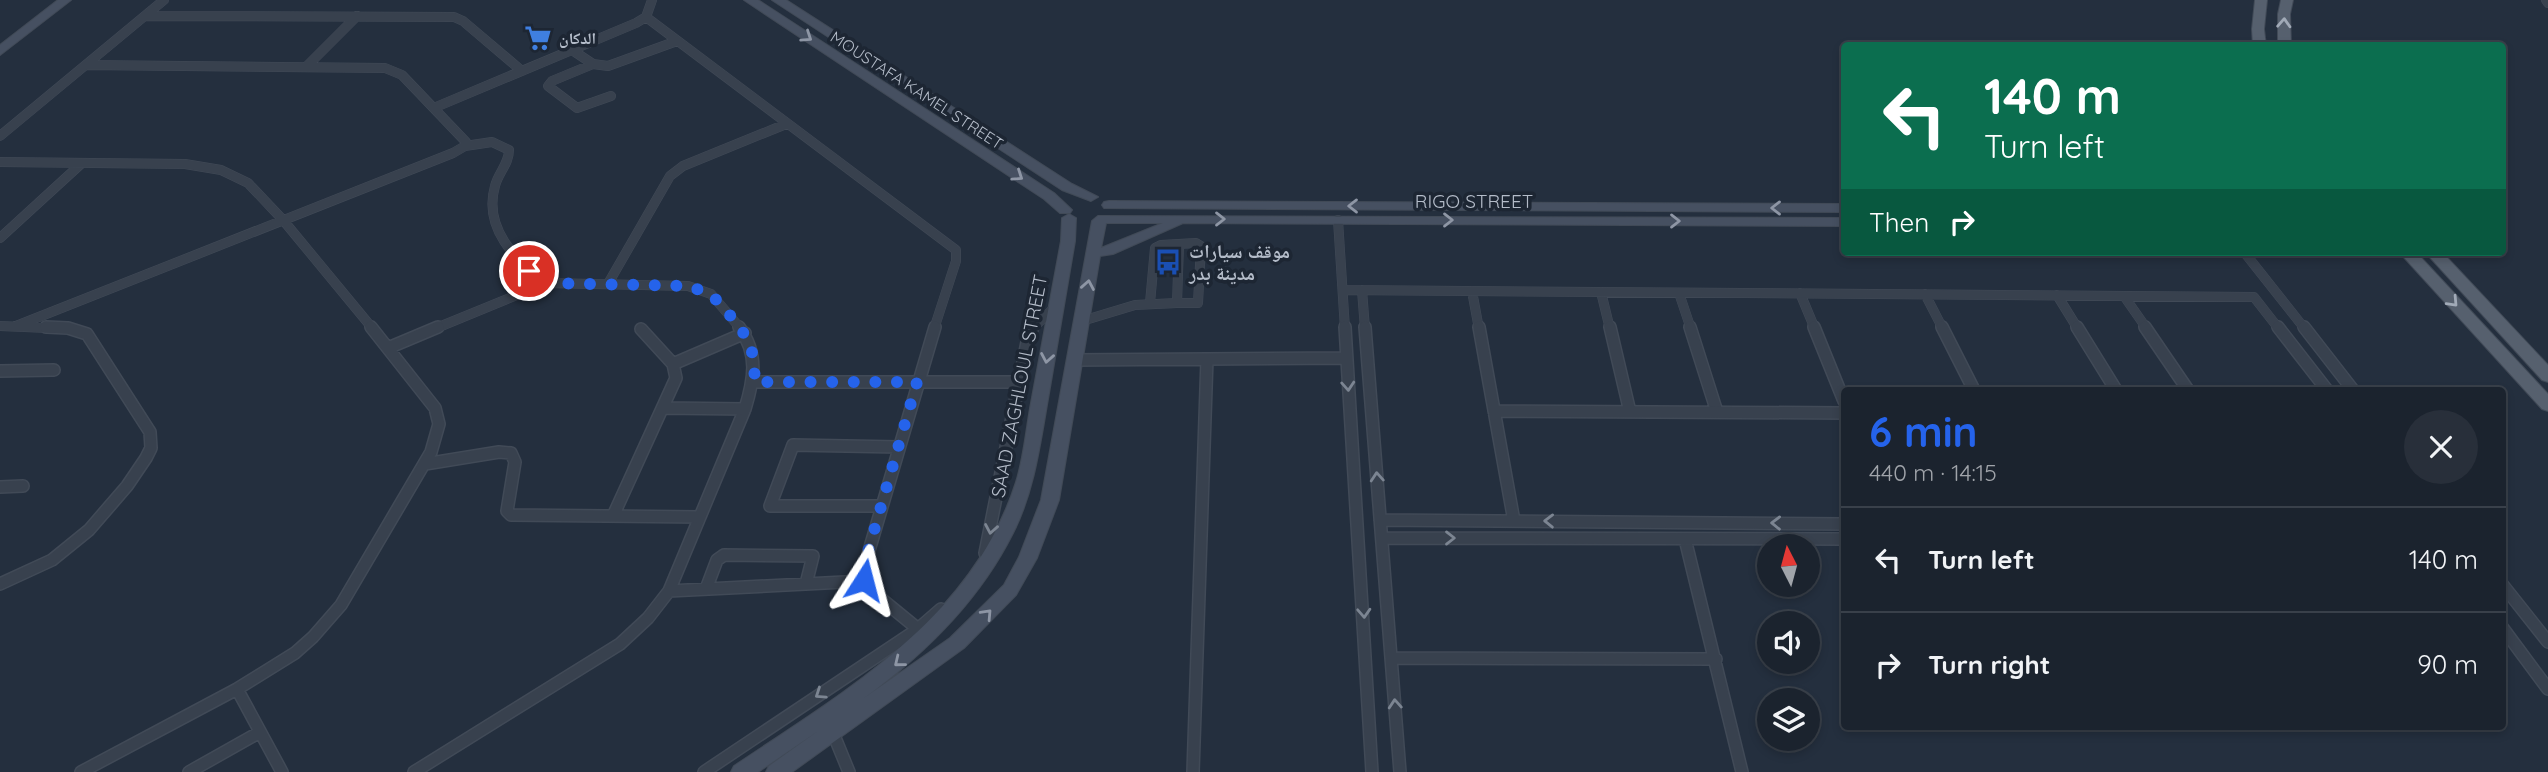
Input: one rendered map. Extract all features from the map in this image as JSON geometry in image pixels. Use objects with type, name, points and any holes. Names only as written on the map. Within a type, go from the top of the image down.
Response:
[{"type":"main road","points":[[0,41],[38,10],[65,0]]},
{"type":"main road","name":"MOUSTAFA KAMEL STREET","points":[[750,0],[1043,192],[1067,214]]},
{"type":"main road","name":"MOUSTAFA KAMEL STREET","points":[[778,0],[1062,184],[1102,199],[1109,205]]},
{"type":"main road","points":[[2260,42],[2261,0]]},
{"type":"main road","points":[[2285,42],[2284,14],[2287,0]]},
{"type":"main road","points":[[0,51],[51,5]]},
{"type":"main road","points":[[1043,192],[1062,184]]},
{"type":"main road","points":[[1067,214],[1071,202],[1091,197]]},
{"type":"main road","points":[[776,772],[957,643],[1010,590],[1028,558],[1050,500],[1094,253],[1101,220],[1109,212],[1109,205]]},
{"type":"main road","name":"RIGO STREET","points":[[1109,205],[1189,219],[1338,220],[1841,208]]},
{"type":"main road","name":"RIGO STREET","points":[[1067,214],[1083,223],[1150,212],[1615,214],[1841,222]]},
{"type":"main road","name":"SAAD ZAGHLOUL STREET","points":[[741,772],[901,661],[958,607],[1002,543],[1019,501],[1069,241],[1067,214]]},
{"type":"main road","points":[[1094,253],[1108,251],[1150,232],[1189,219]]},
{"type":"main road","points":[[2410,256],[2548,405]]},
{"type":"main road","points":[[2437,256],[2548,376]]},
{"type":"street","points":[[0,136],[164,0]]},
{"type":"street","points":[[436,107],[646,17],[652,0]]},
{"type":"street","points":[[145,16],[454,17],[463,21],[523,71]]},
{"type":"street","points":[[307,66],[357,16]]},
{"type":"street","points":[[646,17],[956,250],[956,261],[917,382],[865,562],[864,580],[868,588],[918,629]]},
{"type":"street","points":[[611,96],[577,108],[548,86],[552,81],[593,64],[614,64],[677,41]]},
{"type":"street","points":[[572,50],[593,64]]},
{"type":"street","points":[[86,65],[376,67],[395,71],[436,107],[466,142],[465,146]]},
{"type":"street","points":[[609,282],[670,176],[683,166],[786,124]]},
{"type":"street","points":[[16,326],[465,146],[492,142],[509,150],[510,156],[494,186],[494,219],[505,244],[515,258],[546,283]]},
{"type":"street","points":[[0,162],[185,164],[221,170],[248,183],[283,220],[388,348],[438,416],[438,433],[425,464],[352,588],[328,621],[295,653],[237,689],[82,772]]},
{"type":"street","points":[[2,234],[82,163]]},
{"type":"street","points":[[1338,220],[1372,772]]},
{"type":"street","points":[[1082,321],[1150,303],[1198,303],[1201,246],[1196,243],[1156,248],[1150,303]]},
{"type":"street","points":[[1177,303],[1179,244]]},
{"type":"street","points":[[2247,256],[2351,387]]},
{"type":"street","points":[[388,348],[546,283],[609,282],[697,287],[711,294],[745,333],[756,361],[754,382],[745,409],[669,591],[648,618],[620,644],[414,772]]},
{"type":"street","points":[[1343,290],[2254,297],[2325,387]]},
{"type":"street","points":[[1362,290],[1400,772]]},
{"type":"street","points":[[1472,291],[1514,521]]},
{"type":"street","points":[[1601,292],[1630,412]]},
{"type":"street","points":[[1679,293],[1717,412]]},
{"type":"street","points":[[1800,293],[1841,394]]},
{"type":"street","points":[[1925,294],[1972,387]]},
{"type":"street","points":[[2057,295],[2114,387]]},
{"type":"street","points":[[2124,296],[2186,387]]},
{"type":"street","points":[[704,772],[918,629],[956,596],[982,561],[989,542],[1031,330],[1057,305]]},
{"type":"street","points":[[0,584],[50,561],[82,537],[139,469],[152,440],[150,432],[87,334],[68,328],[1,327]]},
{"type":"street","points":[[613,516],[676,378],[673,364],[641,330]]},
{"type":"street","points":[[673,364],[745,333]]},
{"type":"street","points":[[1075,360],[1346,358]]},
{"type":"street","points":[[1193,772],[1207,359]]},
{"type":"street","points":[[0,371],[54,370]]},
{"type":"street","points":[[754,382],[1019,382]]},
{"type":"street","points":[[663,408],[745,409]]},
{"type":"street","points":[[1494,411],[1841,414]]},
{"type":"street","points":[[1351,415],[1372,415]]},
{"type":"street","points":[[881,506],[770,506],[793,445],[898,447]]},
{"type":"street","points":[[425,464],[499,452],[511,453],[515,461],[508,514],[700,517]]},
{"type":"street","points":[[0,486],[23,486]]},
{"type":"street","points":[[1380,520],[1841,524]]},
{"type":"street","points":[[1486,521],[1489,538]]},
{"type":"street","points":[[1382,537],[1841,539]]},
{"type":"street","points":[[1685,539],[1742,772]]},
{"type":"street","points":[[706,589],[717,560],[724,555],[813,556],[806,584]]},
{"type":"street","points":[[669,591],[864,580]]},
{"type":"street","points":[[2506,589],[2548,642]]},
{"type":"street","points":[[2506,632],[2548,689]]},
{"type":"street","points":[[1391,658],[1716,659]]},
{"type":"street","points":[[237,689],[282,772]]},
{"type":"street","points":[[189,772],[260,732]]},
{"type":"street","points":[[833,733],[849,772]]},
{"type":"place","name":"الدكان","points":[[538,38]]},
{"type":"place","name":"موقف سيارات مدينة بدر","points":[[1168,262]]},
{"type":"route","points":[[529,271],[546,283],[662,284],[704,290],[711,294],[745,333],[756,361],[754,382],[917,382],[865,562],[864,580]]}]
